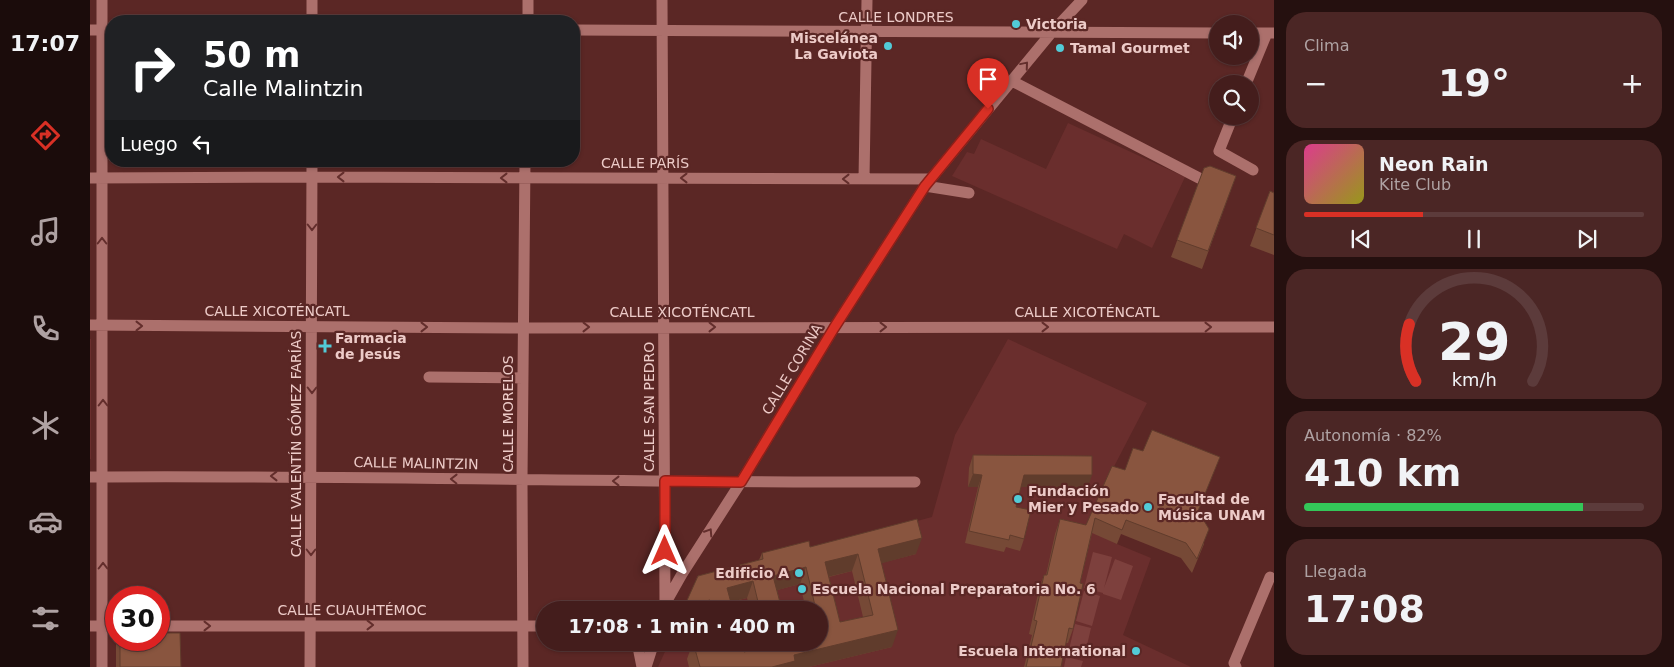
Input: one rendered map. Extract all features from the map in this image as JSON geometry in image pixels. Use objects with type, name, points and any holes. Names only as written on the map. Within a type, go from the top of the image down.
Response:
[{"type":"street","points":[[102,0],[105,18]]},
{"type":"street","points":[[312,0],[312,15]]},
{"type":"street","points":[[528,0],[528,15]]},
{"type":"street","name":"CALLE SAN PEDRO","points":[[662,0],[665,601]]},
{"type":"street","points":[[864,179],[868,0]]},
{"type":"street","name":"CALLE CORINA","points":[[668,601],[682,574],[741,482],[834,328],[927,183],[1017,83],[1052,32],[1082,0]]},
{"type":"street","points":[[90,30],[105,30]]},
{"type":"street","name":"CALLE LONDRES","points":[[580,30],[1209,33]]},
{"type":"street","points":[[1250,75],[1270,33]]},
{"type":"street","points":[[102,667],[103,326],[96,178],[105,57]]},
{"type":"street","points":[[1017,83],[1199,178]]},
{"type":"street","points":[[1229,125],[1219,151],[1253,170]]},
{"type":"street","name":"CALLE VALENTÍN GÓMEZ FARÍAS","points":[[310,667],[312,167]]},
{"type":"street","name":"CALLE MORELOS","points":[[523,667],[522,480],[525,167]]},
{"type":"street","name":"CALLE PARÍS","points":[[96,178],[864,179],[927,183],[968,193]]},
{"type":"street","name":"CALLE XICOTÉNCATL","points":[[90,326],[524,328],[1274,327]]},
{"type":"street","points":[[429,378],[523,378]]},
{"type":"street","name":"CALLE MALINTZIN","points":[[90,476],[311,476],[522,480],[915,482]]},
{"type":"street","points":[[1236,667],[1234,663],[1270,577]]},
{"type":"street","points":[[90,626],[103,626]]},
{"type":"street","name":"CALLE CUAUHTÉMOC","points":[[170,626],[536,626]]},
{"type":"street","points":[[640,651],[644,667]]},
{"type":"street","points":[[644,667],[650,651]]},
{"type":"shaded area","points":[[1068,123],[1185,177],[1152,248],[1124,234],[1117,249],[952,176],[967,152],[974,154],[981,139],[1046,169]]},
{"type":"shaded area","points":[[91,339],[91,459],[90,459]]},
{"type":"shaded area","name":"Fundación Mier y Pesado","points":[[1008,339],[1147,403],[1107,480],[1117,544],[1151,558],[1123,635],[1191,667],[658,667],[665,651],[828,651],[828,601],[688,601],[699,579],[932,517],[955,435]]},
{"type":"shaded area","points":[[1093,552],[1112,557],[1104,588],[1115,559],[1133,566],[1121,600],[1084,588]]},
{"type":"shaded area","points":[[1084,591],[1100,596],[1092,626],[1076,621]]},
{"type":"shaded area","points":[[1075,624],[1091,628],[1084,658],[1068,654]]},
{"type":"shaded area","points":[[1066,657],[1083,661],[1081,667],[1064,667]]},
{"type":"building","points":[[1210,166],[1236,176],[1208,251],[1177,240],[1204,168]]},
{"type":"building","points":[[1270,191],[1274,193],[1274,235],[1256,228]]},
{"type":"building","points":[[1152,430],[1220,457],[1198,511],[1209,529],[1197,559],[1186,543],[1126,520],[1122,530],[1095,518],[1080,583],[1083,584],[1073,629],[1069,628],[1061,667],[1026,667],[1037,621],[1034,620],[1044,575],[1047,575],[1060,519],[1086,525],[1112,466],[1125,470],[1133,448],[1143,451]]},
{"type":"building","points":[[973,455],[1092,456],[1092,475],[1024,475],[1016,507],[1031,510],[1024,539],[1010,535],[1009,540],[969,531],[982,475],[973,474]]},
{"type":"building","points":[[917,519],[922,538],[878,549],[898,630],[828,647],[828,601],[814,601],[806,567],[773,576],[780,601],[758,601],[753,581],[727,588],[731,601],[687,601],[698,576],[763,559],[762,553],[809,541],[810,547]],"holes":[[[858,554],[873,615],[840,622],[825,562]]]},
{"type":"building","points":[[170,633],[180,633],[181,667],[120,667],[120,651],[170,651]]},
{"type":"building","points":[[696,651],[811,651],[794,655],[795,661],[772,667],[700,667]]},
{"type":"place","name":"Victoria","points":[[1016,24]]},
{"type":"place","name":"Miscelánea La Gaviota","points":[[888,46]]},
{"type":"place","name":"Tamal Gourmet","points":[[1060,48]]},
{"type":"place","name":"Farmacia de Jesús","points":[[325,346]]},
{"type":"place","name":"Fundación Mier y Pesado","points":[[1018,499]]},
{"type":"place","name":"Facultad de Música UNAM","points":[[1148,507]]},
{"type":"place","name":"Edificio A","points":[[799,573]]},
{"type":"place","name":"Escuela Nacional Preparatoria No. 6","points":[[802,589]]},
{"type":"place","name":"Escuela International","points":[[1136,651]]},
{"type":"route","points":[[665,551],[665,481],[741,482],[834,328],[925,186],[988,109]]}]
